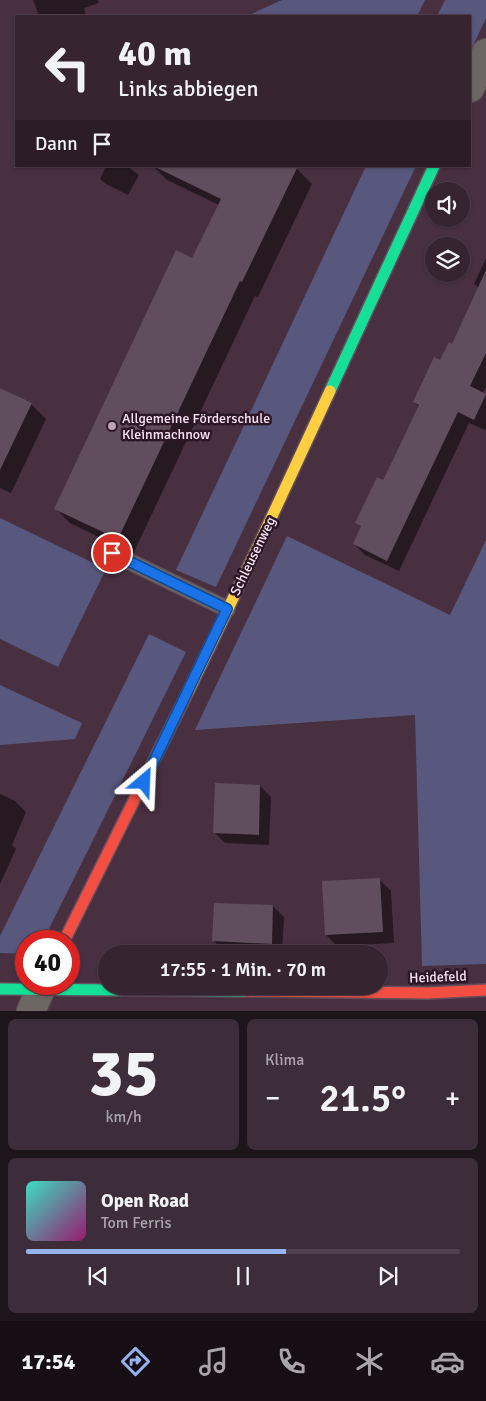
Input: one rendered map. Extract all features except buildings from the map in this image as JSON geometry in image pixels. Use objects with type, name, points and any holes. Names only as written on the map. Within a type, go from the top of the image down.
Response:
[{"type":"street","points":[[471,86],[486,53]]},
{"type":"street","name":"Schleusenweg","points":[[70,930],[153,764],[227,609],[434,167]]},
{"type":"street","name":"Heidefeld","points":[[0,990],[15,992]]},
{"type":"street","name":"Heidefeld","points":[[38,995],[428,1002],[486,990]]},
{"type":"lane","points":[[112,553],[227,609]]},
{"type":"shaded area","points":[[282,0],[425,0],[418,15],[249,15]]},
{"type":"shaded area","points":[[445,0],[486,0],[486,18],[471,50],[471,15],[438,15]]},
{"type":"shaded area","points":[[366,167],[416,167],[216,587],[176,570]]},
{"type":"shaded area","points":[[0,518],[106,569],[58,667],[0,639]]},
{"type":"shaded area","points":[[287,536],[450,615],[486,540],[486,964],[422,966],[415,715],[195,730]]},
{"type":"shaded area","points":[[149,634],[186,652],[48,930],[15,930],[15,954],[0,953],[0,936]]},
{"type":"shaded area","points":[[0,685],[82,723],[75,739],[0,745]]},
{"type":"traffic: fast","points":[[330,391],[434,167]]},
{"type":"traffic: fast","points":[[0,989],[98,990]]},
{"type":"traffic: slow","points":[[188,692],[330,391]]},
{"type":"traffic: jam","points":[[69,930],[188,692]]},
{"type":"traffic: jam","points":[[388,993],[486,990]]},
{"type":"place","name":"Allgemeine Förderschule Kleinmachnow","points":[[112,426]]},
{"type":"route","points":[[112,553],[227,609],[144,782]]}]
